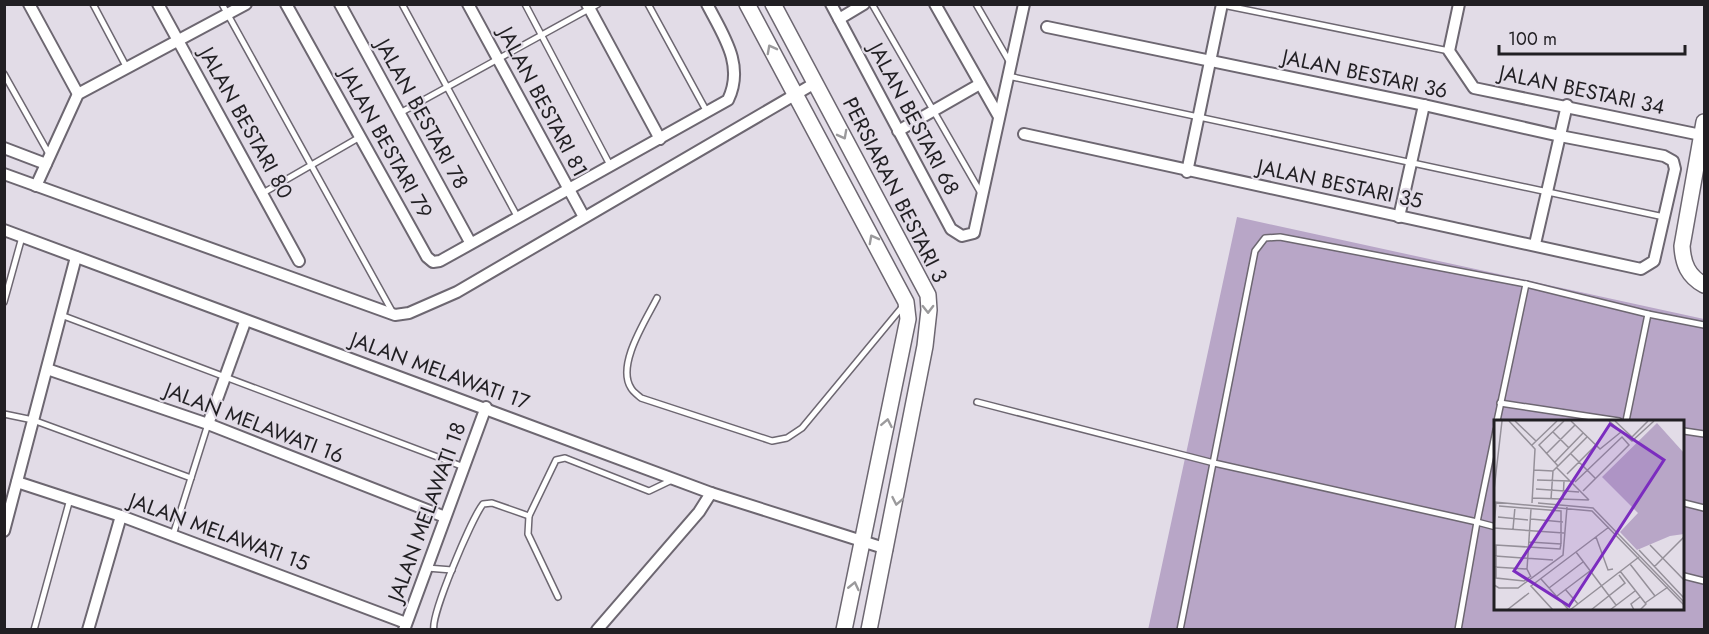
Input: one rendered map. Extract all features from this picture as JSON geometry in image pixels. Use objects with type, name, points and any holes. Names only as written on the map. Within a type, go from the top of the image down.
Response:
[{"type":"street","points":[[29,4],[78,94]]},
{"type":"street","name":"JALAN BESTARI 80","points":[[158,4],[299,261]]},
{"type":"street","points":[[36,186],[78,94],[179,41],[225,10],[246,4]]},
{"type":"street","name":"JALAN BESTARI 79","points":[[286,4],[427,257],[433,262],[440,261],[728,100],[732,92],[735,62],[733,53],[707,4]]},
{"type":"street","name":"JALAN BESTARI 78","points":[[340,4],[471,242]]},
{"type":"street","name":"JALAN BESTARI 81","points":[[468,4],[584,217]]},
{"type":"street","name":"PERSIARAN BESTARI 3","points":[[747,4],[906,302],[908,319],[864,542],[844,630]]},
{"type":"street","name":"PERSIARAN BESTARI 3","points":[[773,4],[928,295],[929,310],[925,346],[887,549],[869,630]]},
{"type":"street","name":"JALAN BESTARI 68","points":[[831,4],[951,229],[962,236],[974,233],[982,195]]},
{"type":"street","points":[[838,19],[864,4]]},
{"type":"street","points":[[935,4],[998,115]]},
{"type":"street","points":[[982,195],[1024,4]]},
{"type":"street","points":[[1449,51],[1459,4]]},
{"type":"street","points":[[1187,172],[1222,5]]},
{"type":"street","points":[[592,6],[660,139]]},
{"type":"street","name":"JALAN BESTARI 36","points":[[1047,27],[1664,156],[1673,161],[1675,169],[1664,218]]},
{"type":"street","name":"JALAN BESTARI 34","points":[[1449,51],[1474,88],[1703,128]]},
{"type":"street","points":[[4,174],[395,315],[409,313],[457,292],[815,83]]},
{"type":"street","points":[[898,131],[980,84]]},
{"type":"street","points":[[1399,217],[1424,105]]},
{"type":"street","points":[[1535,244],[1567,105]]},
{"type":"street","points":[[1703,128],[1682,246],[1682,259],[1688,272],[1704,285]]},
{"type":"street","name":"JALAN BESTARI 35","points":[[1024,134],[1187,172],[1535,244],[1641,269],[1648,267],[1654,261],[1664,218]]},
{"type":"street","points":[[4,148],[48,159]]},
{"type":"street","name":"JALAN MELAWATI 17","points":[[4,230],[245,322],[486,407],[711,493],[887,549]]},
{"type":"street","points":[[4,531],[76,257]]},
{"type":"street","points":[[208,424],[245,322]]},
{"type":"street","name":"JALAN MELAWATI 16","points":[[47,369],[208,424],[446,517]]},
{"type":"street","name":"JALAN MELAWATI 18","points":[[405,626],[486,407]]},
{"type":"street","name":"JALAN MELAWATI 15","points":[[17,482],[173,535],[405,626]]},
{"type":"street","points":[[597,630],[699,512],[711,493]]},
{"type":"street","points":[[88,630],[121,516]]},
{"type":"lane","points":[[93,4],[127,68]]},
{"type":"lane","points":[[402,4],[517,216]]},
{"type":"lane","points":[[525,4],[610,165]]},
{"type":"lane","points":[[648,4],[707,112]]},
{"type":"lane","points":[[872,4],[982,195]]},
{"type":"lane","points":[[976,4],[1010,61]]},
{"type":"lane","points":[[1222,5],[1449,51]]},
{"type":"lane","points":[[400,113],[592,6]]},
{"type":"lane","points":[[225,10],[395,315]]},
{"type":"lane","points":[[4,74],[48,159]]},
{"type":"lane","points":[[1007,76],[1664,218]]},
{"type":"lane","points":[[262,194],[360,137]]},
{"type":"lane","points":[[4,302],[22,236]]},
{"type":"lane","points":[[1180,630],[1256,251],[1265,238],[1280,237],[1526,284],[1648,314],[1704,325]]},
{"type":"lane","points":[[1497,420],[1526,284]]},
{"type":"lane","points":[[657,298],[628,357],[627,373],[630,388],[641,398],[772,441],[787,438],[802,428],[906,302]]},
{"type":"lane","points":[[1626,420],[1648,314]]},
{"type":"lane","points":[[61,315],[464,467]]},
{"type":"lane","points":[[977,402],[1214,463],[1494,526]]},
{"type":"lane","points":[[1500,403],[1612,420]]},
{"type":"lane","points":[[4,414],[33,420],[191,478]]},
{"type":"lane","points":[[173,535],[208,424]]},
{"type":"lane","points":[[1685,431],[1704,434]]},
{"type":"lane","points":[[1458,630],[1477,522],[1494,455]]},
{"type":"lane","points":[[558,597],[528,534],[529,516],[554,463],[561,458],[650,491],[673,479]]},
{"type":"lane","points":[[34,630],[70,499]]},
{"type":"lane","points":[[434,630],[433,620],[452,570],[483,504],[492,503],[529,516]]},
{"type":"lane","points":[[1685,503],[1704,508]]},
{"type":"lane","points":[[426,568],[452,570]]},
{"type":"lane","points":[[1685,576],[1704,581]]},
{"type":"shaded area","points":[[1237,217],[1704,319],[1704,629],[1148,630]]}]
